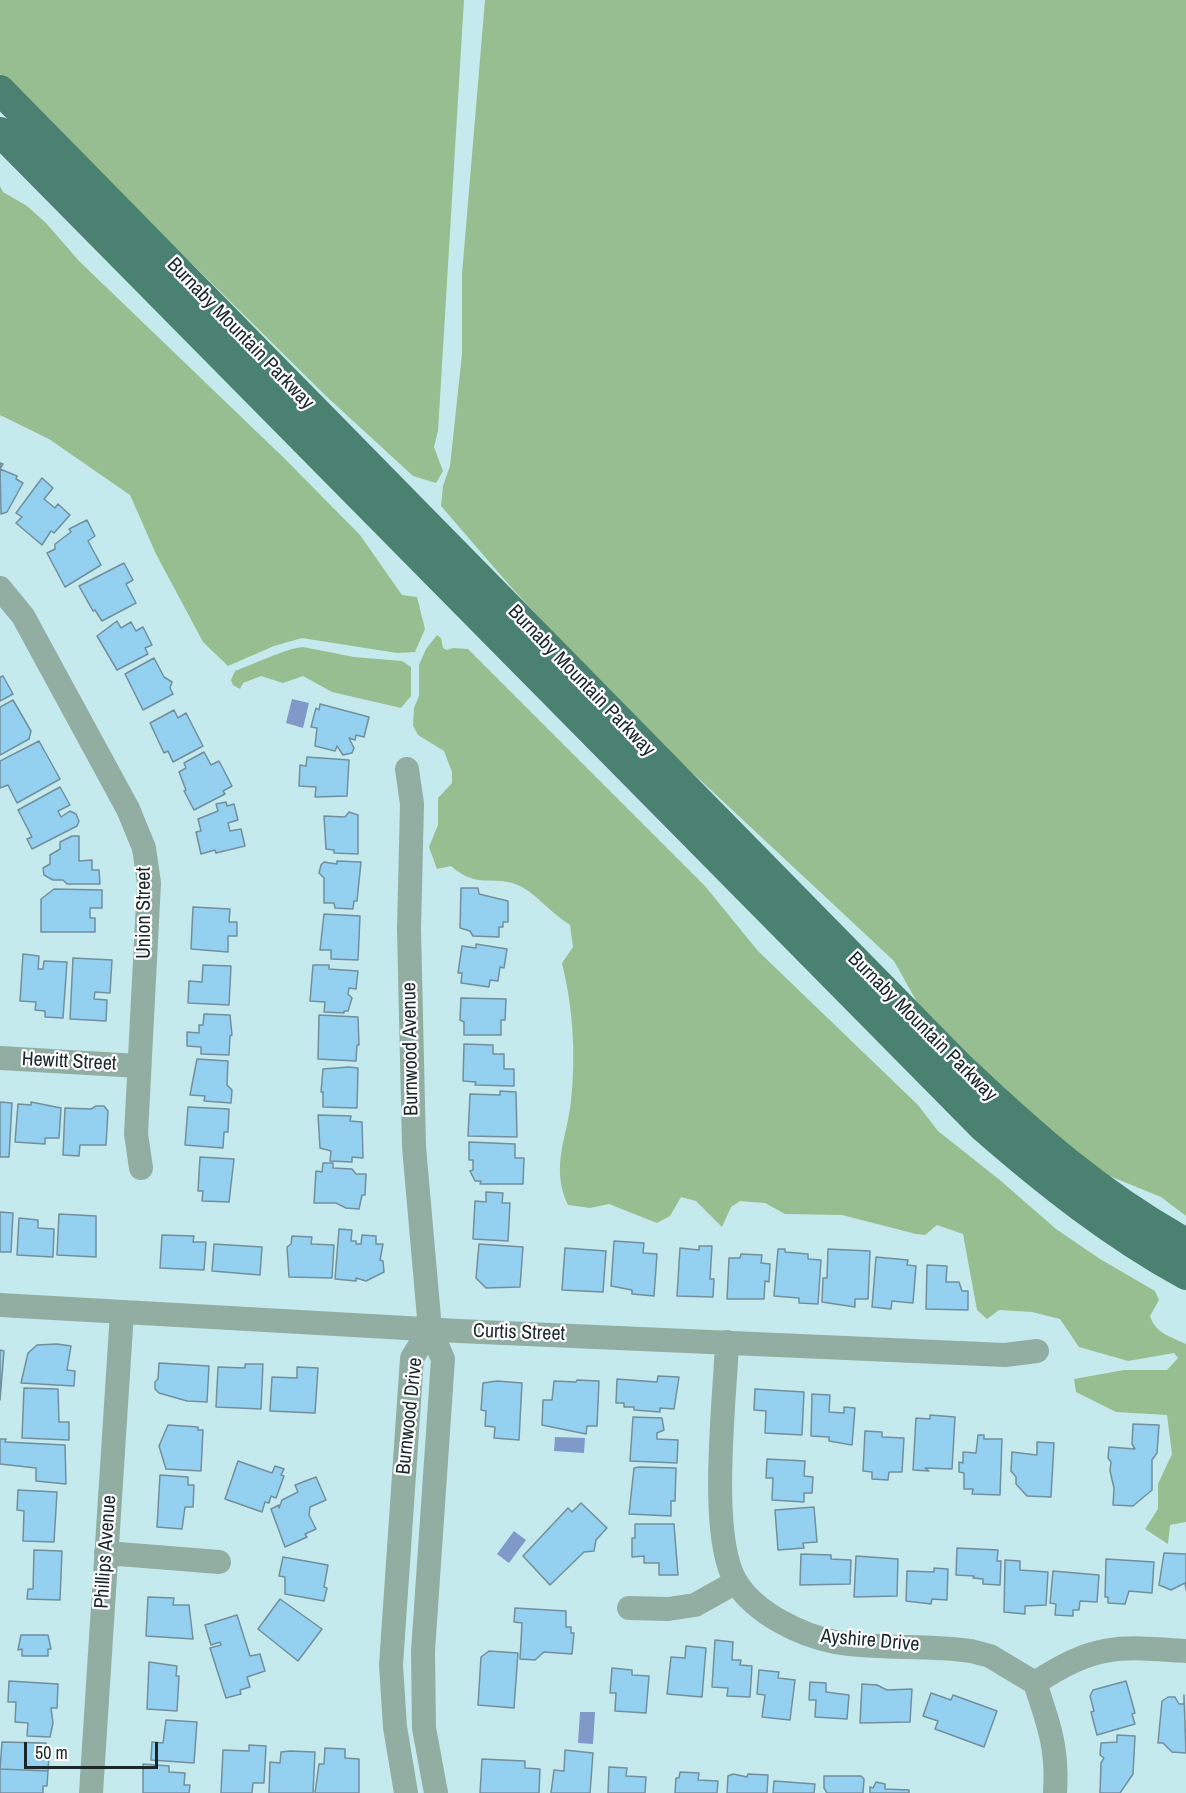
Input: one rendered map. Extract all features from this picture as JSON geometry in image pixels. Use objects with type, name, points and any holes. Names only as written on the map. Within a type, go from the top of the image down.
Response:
[{"type":"main road","name":"Burnaby Mountain Parkway","points":[[0,90],[960,1067],[1024,1128],[1092,1184],[1137,1215],[1186,1243]]},
{"type":"main road","name":"Burnaby Mountain Parkway","points":[[0,132],[983,1127],[1043,1180],[1098,1221],[1186,1275]]},
{"type":"street","name":"Union Street","points":[[0,588],[7,594],[28,627],[128,809],[144,848],[149,883],[136,1134],[141,1168]]},
{"type":"street","name":"Burnwood Avenue","points":[[407,769],[412,804],[411,1084],[414,1147],[430,1329]]},
{"type":"street","name":"Hewitt Street","points":[[0,1058],[139,1066]]},
{"type":"street","name":"Curtis Street","points":[[0,1305],[430,1329],[1005,1355],[1037,1351]]},
{"type":"street","name":"Phillips Avenue","points":[[91,1793],[122,1312]]},
{"type":"street","name":"Burnwood Drive","points":[[406,1793],[395,1727],[391,1665],[412,1358],[430,1329]]},
{"type":"street","name":"Burnwood Drive","points":[[430,1329],[443,1359],[423,1684],[425,1738],[436,1793]]},
{"type":"street","name":"Ayshire Drive","points":[[727,1342],[720,1521],[726,1554],[736,1582],[769,1615],[803,1634],[837,1642],[971,1651],[990,1656],[1035,1683]]},
{"type":"street","points":[[106,1553],[219,1562]]},
{"type":"street","points":[[629,1608],[668,1609],[695,1605],[736,1582]]},
{"type":"street","points":[[1055,1793],[1057,1761],[1054,1737],[1035,1683],[1086,1654],[1124,1647],[1186,1651]]},
{"type":"green space","points":[[0,0],[464,0],[438,431],[434,447],[443,471],[436,483],[413,476],[326,396],[0,74]]},
{"type":"green space","points":[[485,0],[1186,0],[1186,1216],[1161,1197],[1102,1173],[1043,1126],[927,1020],[894,961],[623,708],[511,587],[441,506],[443,486],[450,466],[462,354],[462,274]]},
{"type":"green space","points":[[0,186],[3,192],[27,206],[46,223],[79,261],[285,459],[360,535],[402,595],[417,597],[425,629],[415,652],[397,653],[302,638],[274,646],[228,666],[203,642],[156,554],[130,495],[49,439],[0,415]]},
{"type":"green space","points":[[437,635],[441,638],[443,648],[447,650],[468,649],[705,886],[758,951],[918,1105],[938,1131],[1056,1229],[1100,1259],[1155,1291],[1159,1300],[1150,1316],[1152,1322],[1164,1334],[1186,1344],[1186,1522],[1170,1525],[1168,1544],[1145,1529],[1158,1509],[1158,1484],[1172,1454],[1167,1415],[1116,1412],[1076,1392],[1074,1379],[1124,1370],[1167,1370],[1178,1358],[1174,1353],[1128,1361],[1079,1347],[1060,1319],[1032,1312],[999,1310],[987,1319],[977,1310],[963,1234],[937,1225],[925,1235],[916,1234],[842,1215],[785,1214],[765,1203],[740,1201],[731,1207],[722,1227],[696,1201],[681,1197],[670,1216],[657,1223],[609,1204],[590,1208],[568,1205],[560,1178],[560,1166],[571,1101],[573,1066],[571,1014],[562,963],[573,947],[570,925],[522,887],[503,881],[470,878],[451,866],[437,869],[429,847],[438,825],[438,798],[452,783],[452,772],[444,751],[418,735],[413,726],[414,708],[419,696],[419,665],[426,649]]},
{"type":"green space","points":[[303,647],[354,657],[402,661],[411,667],[411,696],[401,708],[332,692],[303,676],[283,683],[261,676],[243,683],[240,689],[233,685],[231,680],[235,671]]},
{"type":"water","points":[[292,699],[309,703],[303,728],[286,723]]},
{"type":"water","points":[[555,1437],[585,1438],[584,1453],[554,1451]]},
{"type":"water","points":[[514,1531],[526,1540],[509,1563],[497,1554]]},
{"type":"water","points":[[580,1712],[595,1712],[593,1744],[578,1743]]},
{"type":"building","points":[[0,469],[17,476],[16,479],[23,483],[7,512],[1,514]]},
{"type":"building","points":[[42,478],[53,488],[44,499],[55,508],[58,504],[70,515],[54,533],[51,531],[42,545],[16,523],[22,517],[16,513]]},
{"type":"building","points":[[87,520],[95,536],[88,541],[101,565],[65,587],[47,553],[55,549],[55,544],[71,532],[69,529]]},
{"type":"building","points":[[124,563],[133,580],[126,584],[136,603],[102,621],[95,610],[93,611],[79,586]]},
{"type":"building","points":[[117,621],[121,628],[131,622],[136,631],[143,627],[152,645],[145,648],[148,654],[117,670],[97,636]]},
{"type":"building","points":[[154,658],[164,677],[172,682],[170,688],[173,694],[143,710],[125,674]]},
{"type":"building","points":[[3,676],[13,694],[0,701],[0,677]]},
{"type":"building","points":[[13,700],[31,731],[29,739],[0,755],[0,707]]},
{"type":"building","points":[[320,704],[369,717],[364,737],[356,735],[355,740],[349,738],[354,748],[352,753],[343,755],[337,746],[335,751],[315,746],[317,728],[311,727],[316,708],[319,710]]},
{"type":"building","points":[[174,710],[178,718],[186,713],[203,746],[173,762],[168,751],[164,753],[150,723]]},
{"type":"building","points":[[39,741],[60,779],[17,803],[8,785],[0,788],[0,761]]},
{"type":"building","points":[[204,752],[211,765],[219,761],[232,786],[223,791],[225,794],[194,810],[184,791],[186,790],[179,772],[186,768],[184,763]]},
{"type":"building","points":[[307,757],[349,760],[347,796],[315,797],[316,787],[299,786],[300,765],[306,766]]},
{"type":"building","points":[[60,787],[70,805],[58,811],[61,817],[70,811],[76,814],[79,821],[77,826],[32,849],[27,839],[32,837],[18,810]]},
{"type":"building","points":[[226,802],[227,806],[234,804],[238,820],[228,823],[230,831],[241,829],[245,846],[201,854],[196,832],[201,831],[198,819],[218,811],[216,804]]},
{"type":"building","points":[[349,812],[358,815],[358,854],[334,853],[334,850],[326,849],[324,816],[345,817]]},
{"type":"building","points":[[72,836],[79,836],[79,861],[92,860],[92,870],[99,870],[100,884],[67,884],[63,880],[53,880],[44,875],[43,868],[50,864],[50,855],[60,849],[60,842]]},
{"type":"building","points":[[337,861],[361,862],[357,901],[354,901],[353,909],[335,908],[334,903],[324,903],[324,878],[319,873],[321,865],[324,862],[337,864]]},
{"type":"building","points":[[461,888],[478,888],[479,894],[508,901],[508,922],[503,922],[503,927],[499,927],[499,937],[473,936],[470,931],[460,928]]},
{"type":"building","points":[[54,889],[102,890],[102,908],[90,908],[90,918],[95,918],[95,932],[41,932],[41,899]]},
{"type":"building","points":[[193,907],[230,909],[229,922],[237,922],[237,936],[228,936],[228,952],[191,949]]},
{"type":"building","points":[[324,914],[360,916],[358,960],[331,959],[331,950],[320,950]]},
{"type":"building","points":[[476,944],[507,949],[504,968],[500,967],[498,981],[490,980],[489,987],[461,983],[462,973],[458,973],[462,946],[476,948]]},
{"type":"building","points":[[23,954],[39,956],[38,969],[43,969],[44,961],[67,962],[63,1018],[45,1017],[45,1011],[35,1010],[36,1002],[20,1001]]},
{"type":"building","points":[[73,958],[112,960],[110,993],[95,992],[94,999],[107,1000],[106,1021],[70,1019]]},
{"type":"building","points":[[203,965],[231,966],[229,1005],[188,1003],[189,981],[202,982]]},
{"type":"building","points":[[313,965],[329,965],[329,969],[358,971],[356,989],[349,988],[348,994],[352,998],[348,1011],[344,1013],[324,1012],[325,1002],[310,1001]]},
{"type":"building","points":[[461,998],[506,999],[505,1020],[501,1020],[501,1035],[464,1035],[464,1022],[460,1020]]},
{"type":"building","points":[[204,1014],[230,1015],[232,1035],[230,1036],[229,1055],[201,1054],[201,1047],[187,1046],[187,1032],[199,1033],[199,1025],[203,1025]]},
{"type":"building","points":[[319,1015],[358,1017],[359,1045],[357,1045],[356,1061],[318,1059]]},
{"type":"building","points":[[464,1044],[493,1045],[493,1054],[504,1054],[504,1069],[514,1069],[514,1086],[475,1085],[476,1082],[463,1081]]},
{"type":"building","points":[[197,1059],[228,1061],[227,1085],[232,1090],[231,1103],[204,1101],[205,1096],[190,1095]]},
{"type":"building","points":[[358,1068],[357,1108],[323,1107],[323,1092],[321,1092],[323,1069]]},
{"type":"building","points":[[500,1091],[516,1092],[517,1137],[468,1136],[470,1094],[500,1095]]},
{"type":"building","points":[[0,1102],[12,1103],[9,1157],[0,1157]]},
{"type":"building","points":[[31,1102],[61,1108],[59,1138],[45,1138],[45,1144],[15,1142],[18,1104],[31,1105]]},
{"type":"building","points":[[104,1106],[108,1111],[106,1145],[80,1145],[79,1156],[63,1155],[65,1108],[91,1109]]},
{"type":"building","points":[[188,1107],[229,1109],[228,1132],[224,1132],[223,1148],[185,1145]]},
{"type":"building","points":[[318,1115],[351,1116],[350,1121],[362,1122],[363,1158],[352,1157],[352,1162],[330,1161],[331,1151],[320,1148]]},
{"type":"building","points":[[469,1142],[515,1144],[515,1158],[524,1158],[523,1184],[480,1184],[481,1181],[475,1181],[470,1171],[473,1170],[473,1160],[469,1160]]},
{"type":"building","points":[[200,1157],[234,1159],[229,1202],[202,1201],[203,1191],[198,1191]]},
{"type":"building","points":[[323,1163],[333,1163],[333,1168],[352,1169],[356,1174],[366,1174],[365,1195],[362,1195],[359,1209],[346,1208],[336,1203],[314,1203],[316,1171],[322,1172]]},
{"type":"building","points":[[486,1192],[503,1193],[502,1203],[510,1203],[508,1241],[473,1239],[475,1201],[486,1202]]},
{"type":"building","points":[[0,1212],[13,1213],[11,1252],[0,1252]]},
{"type":"building","points":[[59,1214],[96,1216],[96,1257],[57,1255]]},
{"type":"building","points":[[19,1218],[38,1220],[38,1228],[54,1229],[53,1257],[17,1255]]},
{"type":"building","points":[[339,1229],[352,1230],[351,1241],[356,1241],[356,1244],[361,1244],[362,1235],[376,1236],[376,1244],[383,1244],[380,1260],[383,1261],[384,1272],[366,1281],[356,1278],[356,1281],[335,1279]]},
{"type":"building","points":[[162,1235],[194,1236],[193,1242],[206,1242],[204,1270],[160,1268]]},
{"type":"building","points":[[292,1236],[312,1237],[311,1244],[334,1245],[332,1278],[289,1277],[287,1247],[291,1244]]},
{"type":"building","points":[[614,1241],[644,1243],[643,1253],[657,1254],[654,1296],[632,1294],[632,1290],[611,1286]]},
{"type":"building","points":[[214,1244],[262,1247],[260,1275],[212,1271]]},
{"type":"building","points":[[479,1244],[523,1247],[520,1287],[486,1288],[476,1278]]},
{"type":"building","points":[[699,1246],[712,1246],[710,1279],[714,1279],[713,1297],[677,1296],[680,1248],[699,1250]]},
{"type":"building","points":[[565,1248],[606,1251],[603,1292],[562,1290]]},
{"type":"building","points":[[778,1249],[785,1249],[785,1252],[808,1254],[808,1259],[821,1260],[818,1304],[799,1303],[799,1298],[774,1296]]},
{"type":"building","points":[[828,1249],[870,1251],[868,1299],[855,1299],[855,1307],[822,1302],[823,1278],[827,1278]]},
{"type":"building","points":[[741,1254],[762,1255],[761,1263],[770,1264],[769,1282],[765,1281],[764,1299],[727,1299],[729,1258],[740,1258]]},
{"type":"building","points":[[876,1257],[908,1260],[907,1265],[916,1266],[913,1303],[892,1301],[891,1309],[872,1307]]},
{"type":"building","points":[[927,1265],[947,1266],[946,1282],[959,1282],[962,1291],[968,1291],[968,1310],[926,1309]]},
{"type":"building","points":[[37,1345],[71,1346],[67,1370],[75,1371],[74,1386],[21,1383],[28,1353]]},
{"type":"building","points":[[0,1350],[4,1351],[0,1400]]},
{"type":"building","points":[[159,1363],[209,1366],[207,1402],[187,1401],[159,1393],[155,1389],[155,1382],[158,1379]]},
{"type":"building","points":[[245,1364],[263,1364],[261,1409],[216,1407],[218,1367],[245,1368]]},
{"type":"building","points":[[297,1367],[318,1368],[315,1413],[270,1411],[272,1377],[297,1378]]},
{"type":"building","points":[[658,1376],[679,1377],[674,1409],[660,1408],[660,1412],[634,1410],[634,1407],[624,1407],[624,1403],[616,1403],[617,1379],[657,1382]]},
{"type":"building","points":[[577,1380],[599,1381],[597,1426],[587,1426],[586,1434],[542,1425],[543,1400],[552,1400],[554,1381],[576,1382]]},
{"type":"building","points":[[497,1381],[522,1383],[519,1440],[494,1438],[495,1427],[485,1426],[486,1411],[481,1410],[483,1383]]},
{"type":"building","points":[[24,1388],[58,1389],[59,1422],[69,1422],[69,1440],[22,1438]]},
{"type":"building","points":[[755,1389],[804,1392],[802,1435],[765,1433],[766,1411],[754,1410]]},
{"type":"building","points":[[812,1394],[830,1395],[829,1412],[844,1413],[844,1407],[855,1408],[852,1445],[829,1441],[829,1437],[811,1436]]},
{"type":"building","points":[[930,1415],[955,1417],[952,1469],[913,1470],[916,1418],[930,1419]]},
{"type":"building","points":[[633,1417],[662,1418],[664,1430],[657,1433],[657,1439],[678,1440],[677,1463],[630,1461]]},
{"type":"building","points":[[1133,1424],[1159,1425],[1157,1453],[1152,1460],[1152,1490],[1133,1506],[1113,1505],[1114,1488],[1110,1471],[1111,1462],[1108,1458],[1109,1447],[1135,1449],[1132,1444]]},
{"type":"building","points":[[168,1425],[198,1427],[198,1430],[203,1430],[201,1471],[166,1469],[159,1446]]},
{"type":"building","points":[[865,1431],[882,1432],[882,1437],[904,1438],[902,1472],[889,1472],[888,1480],[872,1479],[872,1472],[863,1471]]},
{"type":"building","points":[[978,1435],[984,1435],[984,1439],[1002,1439],[1000,1495],[972,1494],[973,1489],[964,1489],[964,1473],[959,1472],[959,1462],[963,1463],[963,1452],[976,1453]]},
{"type":"building","points":[[0,1439],[6,1439],[5,1442],[65,1445],[66,1484],[36,1481],[36,1468],[0,1464]]},
{"type":"building","points":[[1037,1442],[1054,1443],[1051,1497],[1027,1496],[1016,1484],[1016,1477],[1011,1471],[1012,1452],[1037,1455]]},
{"type":"building","points":[[767,1459],[805,1461],[804,1476],[813,1477],[812,1493],[804,1493],[804,1502],[772,1500],[773,1478],[766,1478]]},
{"type":"building","points":[[238,1461],[272,1473],[275,1466],[284,1469],[281,1475],[284,1476],[276,1498],[271,1496],[269,1503],[265,1502],[262,1512],[225,1499]]},
{"type":"building","points":[[634,1468],[676,1468],[675,1501],[671,1501],[671,1516],[629,1514]]},
{"type":"building","points":[[160,1475],[188,1477],[188,1485],[194,1485],[193,1507],[185,1507],[182,1529],[157,1527]]},
{"type":"building","points":[[316,1477],[326,1500],[310,1507],[309,1515],[316,1529],[305,1534],[307,1537],[285,1547],[271,1509],[279,1505],[279,1508],[282,1500],[298,1492],[295,1485]]},
{"type":"building","points":[[18,1490],[57,1492],[54,1542],[23,1541],[24,1511],[17,1510]]},
{"type":"building","points":[[581,1503],[607,1528],[596,1540],[594,1551],[584,1552],[550,1585],[523,1556],[568,1508],[572,1512]]},
{"type":"building","points":[[814,1507],[817,1542],[803,1543],[804,1548],[778,1550],[775,1510]]},
{"type":"building","points":[[635,1524],[674,1524],[678,1575],[659,1575],[659,1563],[644,1563],[644,1556],[632,1557]]},
{"type":"building","points":[[957,1548],[998,1550],[997,1561],[1001,1561],[1000,1585],[983,1584],[983,1579],[973,1578],[974,1576],[956,1575]]},
{"type":"building","points":[[34,1550],[62,1551],[60,1600],[27,1599],[28,1589],[33,1589]]},
{"type":"building","points":[[1164,1553],[1186,1554],[1186,1590],[1185,1583],[1171,1590],[1159,1585]]},
{"type":"building","points":[[801,1554],[831,1555],[831,1559],[851,1560],[850,1584],[800,1585]]},
{"type":"building","points":[[856,1556],[898,1559],[897,1596],[854,1597]]},
{"type":"building","points":[[283,1557],[328,1565],[324,1601],[285,1594],[285,1577],[279,1576]]},
{"type":"building","points":[[1106,1559],[1154,1562],[1152,1593],[1129,1591],[1125,1604],[1108,1603],[1108,1597],[1105,1597]]},
{"type":"building","points":[[1005,1560],[1020,1561],[1020,1570],[1048,1572],[1046,1605],[1025,1606],[1025,1614],[1004,1612]]},
{"type":"building","points":[[934,1568],[948,1569],[947,1600],[932,1599],[931,1604],[906,1601],[907,1571],[934,1572]]},
{"type":"building","points":[[1053,1571],[1099,1575],[1097,1602],[1080,1601],[1079,1610],[1073,1610],[1073,1616],[1055,1615],[1056,1604],[1050,1603]]},
{"type":"building","points":[[148,1597],[174,1598],[173,1605],[189,1605],[193,1639],[146,1636]]},
{"type":"building","points":[[280,1599],[322,1629],[298,1661],[258,1629]]},
{"type":"building","points":[[515,1608],[566,1611],[566,1627],[571,1627],[571,1633],[574,1633],[572,1654],[544,1652],[535,1660],[520,1659],[522,1623],[514,1622]]},
{"type":"building","points":[[237,1615],[250,1656],[260,1654],[265,1671],[247,1677],[250,1687],[240,1690],[241,1694],[226,1698],[210,1648],[221,1645],[220,1642],[211,1645],[205,1625]]},
{"type":"building","points":[[21,1635],[48,1635],[51,1649],[48,1649],[48,1656],[22,1656],[22,1649],[18,1650]]},
{"type":"building","points":[[715,1640],[733,1642],[732,1660],[741,1660],[740,1665],[752,1666],[750,1697],[727,1696],[728,1688],[712,1687]]},
{"type":"building","points":[[686,1646],[706,1648],[702,1697],[667,1694],[671,1657],[685,1658]]},
{"type":"building","points":[[489,1651],[518,1653],[514,1708],[478,1705],[481,1657]]},
{"type":"building","points":[[149,1662],[177,1666],[176,1676],[179,1676],[177,1711],[147,1709]]},
{"type":"building","points":[[612,1668],[632,1670],[632,1675],[649,1676],[646,1713],[615,1711],[616,1693],[610,1693]]},
{"type":"building","points":[[759,1670],[779,1672],[778,1678],[795,1680],[790,1720],[762,1717],[765,1695],[757,1694]]},
{"type":"building","points":[[9,1681],[58,1684],[57,1708],[51,1708],[53,1723],[50,1737],[27,1736],[28,1723],[15,1722],[16,1702],[8,1702]]},
{"type":"building","points":[[1126,1681],[1135,1713],[1132,1714],[1135,1724],[1097,1735],[1091,1712],[1094,1711],[1090,1696],[1093,1690]]},
{"type":"building","points":[[810,1682],[826,1683],[826,1692],[849,1695],[847,1719],[815,1717],[816,1700],[809,1700]]},
{"type":"building","points":[[862,1684],[877,1685],[887,1690],[912,1689],[910,1722],[860,1723]]},
{"type":"building","points":[[931,1693],[951,1700],[953,1695],[997,1711],[984,1747],[935,1729],[938,1721],[923,1716]]},
{"type":"building","points":[[1184,1695],[1186,1753],[1172,1752],[1163,1743],[1158,1743],[1162,1701],[1168,1697],[1175,1697],[1179,1704],[1184,1704]]},
{"type":"building","points":[[166,1720],[197,1722],[194,1763],[151,1760],[152,1742],[163,1743]]},
{"type":"building","points":[[1117,1735],[1135,1736],[1133,1774],[1120,1793],[1100,1793],[1101,1763],[1104,1758],[1100,1755],[1101,1743],[1117,1742]]},
{"type":"building","points":[[2,1742],[46,1743],[45,1755],[49,1755],[48,1771],[0,1769]]},
{"type":"building","points":[[249,1745],[266,1746],[264,1783],[253,1783],[252,1793],[221,1793],[223,1750],[249,1751]]},
{"type":"building","points":[[325,1748],[345,1749],[345,1758],[359,1759],[359,1793],[315,1793],[319,1764],[324,1764]]},
{"type":"building","points":[[565,1750],[593,1753],[590,1793],[551,1793],[554,1770],[564,1771]]},
{"type":"building","points":[[281,1752],[315,1752],[313,1793],[269,1793],[270,1762],[280,1763]]},
{"type":"building","points":[[482,1759],[525,1761],[525,1768],[540,1769],[539,1793],[480,1793]]},
{"type":"building","points":[[143,1764],[169,1766],[169,1772],[185,1773],[184,1785],[190,1785],[189,1793],[143,1793]]},
{"type":"building","points":[[609,1767],[627,1768],[626,1776],[646,1777],[645,1793],[608,1793]]},
{"type":"building","points":[[0,1769],[48,1771],[47,1786],[43,1786],[43,1793],[0,1793]]},
{"type":"building","points":[[680,1772],[699,1773],[698,1780],[718,1781],[717,1793],[675,1793],[676,1778],[679,1778]]},
{"type":"building","points":[[733,1774],[747,1777],[748,1774],[768,1775],[767,1793],[727,1793],[728,1776]]},
{"type":"building","points":[[824,1776],[861,1776],[864,1779],[863,1793],[827,1793],[824,1788]]},
{"type":"building","points":[[774,1781],[815,1784],[814,1793],[773,1793]]},
{"type":"building","points":[[876,1782],[885,1784],[885,1789],[909,1790],[909,1793],[870,1793],[870,1787],[873,1788]]}]
